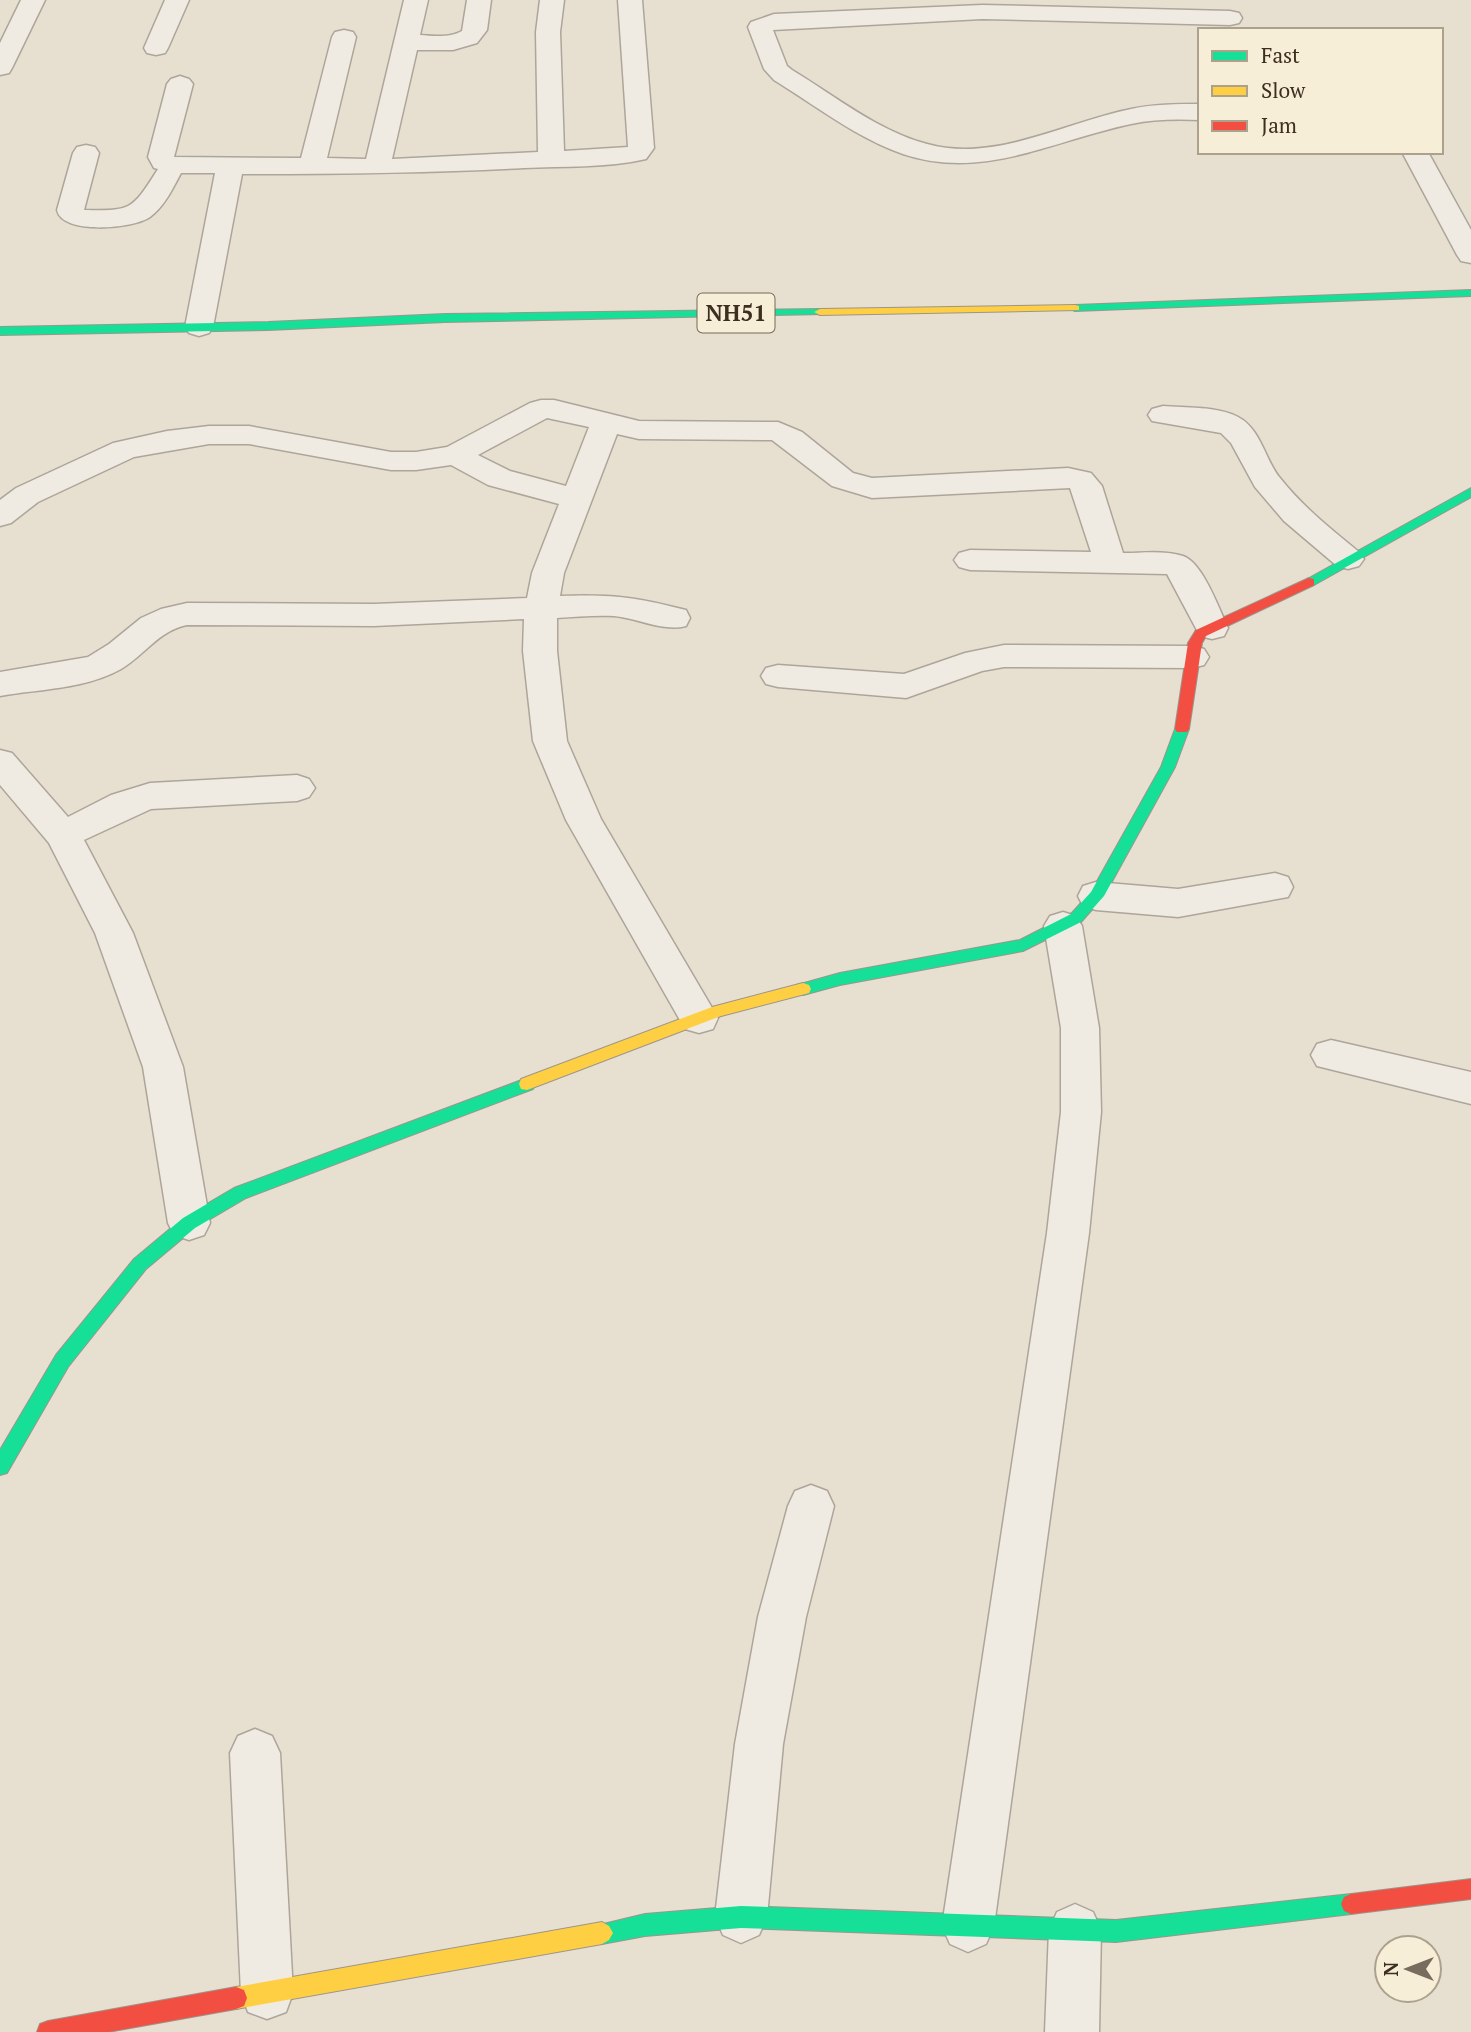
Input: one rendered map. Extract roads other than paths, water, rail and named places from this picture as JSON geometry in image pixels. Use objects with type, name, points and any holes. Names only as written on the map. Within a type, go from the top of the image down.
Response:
[{"type":"main road","name":"NH51","points":[[0,331],[459,318],[1113,307],[1471,293]]},
{"type":"main road","points":[[0,1467],[62,1361],[140,1264],[189,1223],[240,1193],[699,1018],[840,979],[1023,945],[1076,918],[1096,896],[1168,767],[1182,728],[1192,657],[1195,643],[1201,633],[1289,593],[1471,492]]},
{"type":"main road","points":[[48,2032],[645,1925],[741,1917],[1116,1931],[1229,1920],[1471,1889]]},
{"type":"street","points":[[0,68],[33,0]]},
{"type":"street","points":[[156,48],[177,0]]},
{"type":"street","points":[[377,167],[416,0]]},
{"type":"street","points":[[407,42],[468,40],[473,34],[479,0]]},
{"type":"street","points":[[551,160],[548,32],[552,0]]},
{"type":"street","points":[[180,84],[160,157],[163,162],[173,165],[377,167],[628,155],[640,151],[630,0]]},
{"type":"street","points":[[1198,112],[1147,113],[1122,118],[999,153],[957,156],[928,153],[894,140],[783,75],[776,69],[759,32],[765,23],[774,21],[981,6],[1229,16]]},
{"type":"street","points":[[312,166],[344,37]]},
{"type":"street","points":[[86,153],[70,210],[71,215],[78,218],[125,219],[137,216],[145,211],[173,165]]},
{"type":"street","points":[[1416,154],[1471,255]]},
{"type":"street","points":[[199,327],[230,166]]},
{"type":"street","points":[[0,516],[27,495],[124,450],[167,440],[209,435],[248,435],[391,460],[416,460],[456,455],[541,409],[554,409],[639,430],[778,431],[796,440],[835,478],[851,486],[872,488],[1068,478],[1080,480],[1087,486],[1110,561]]},
{"type":"street","points":[[1163,415],[1225,422],[1233,426],[1241,433],[1260,473],[1281,500],[1304,524],[1348,559]]},
{"type":"street","points":[[606,423],[548,573],[541,608],[540,651],[550,741],[584,820],[699,1018]]},
{"type":"street","points":[[456,455],[499,478],[577,499]]},
{"type":"street","points":[[970,560],[1175,564],[1184,571],[1212,628]]},
{"type":"street","points":[[0,684],[95,667],[111,660],[153,623],[187,614],[374,615],[610,605],[636,608],[674,618]]},
{"type":"street","points":[[778,676],[880,687],[906,687],[977,661],[1004,656],[1192,657]]},
{"type":"street","points":[[0,762],[63,835],[114,933],[163,1067],[189,1223]]},
{"type":"street","points":[[63,835],[124,804],[150,796],[297,788]]},
{"type":"street","points":[[1096,896],[1178,903],[1275,887]]},
{"type":"street","points":[[968,1926],[1068,1233],[1079,1125],[1080,1028],[1063,926]]},
{"type":"street","points":[[1331,1055],[1471,1088]]},
{"type":"street","points":[[741,1917],[759,1744],[782,1616],[811,1506]]},
{"type":"street","points":[[255,1753],[267,1993]]},
{"type":"street","points":[[1072,2032],[1075,1930]]}]
